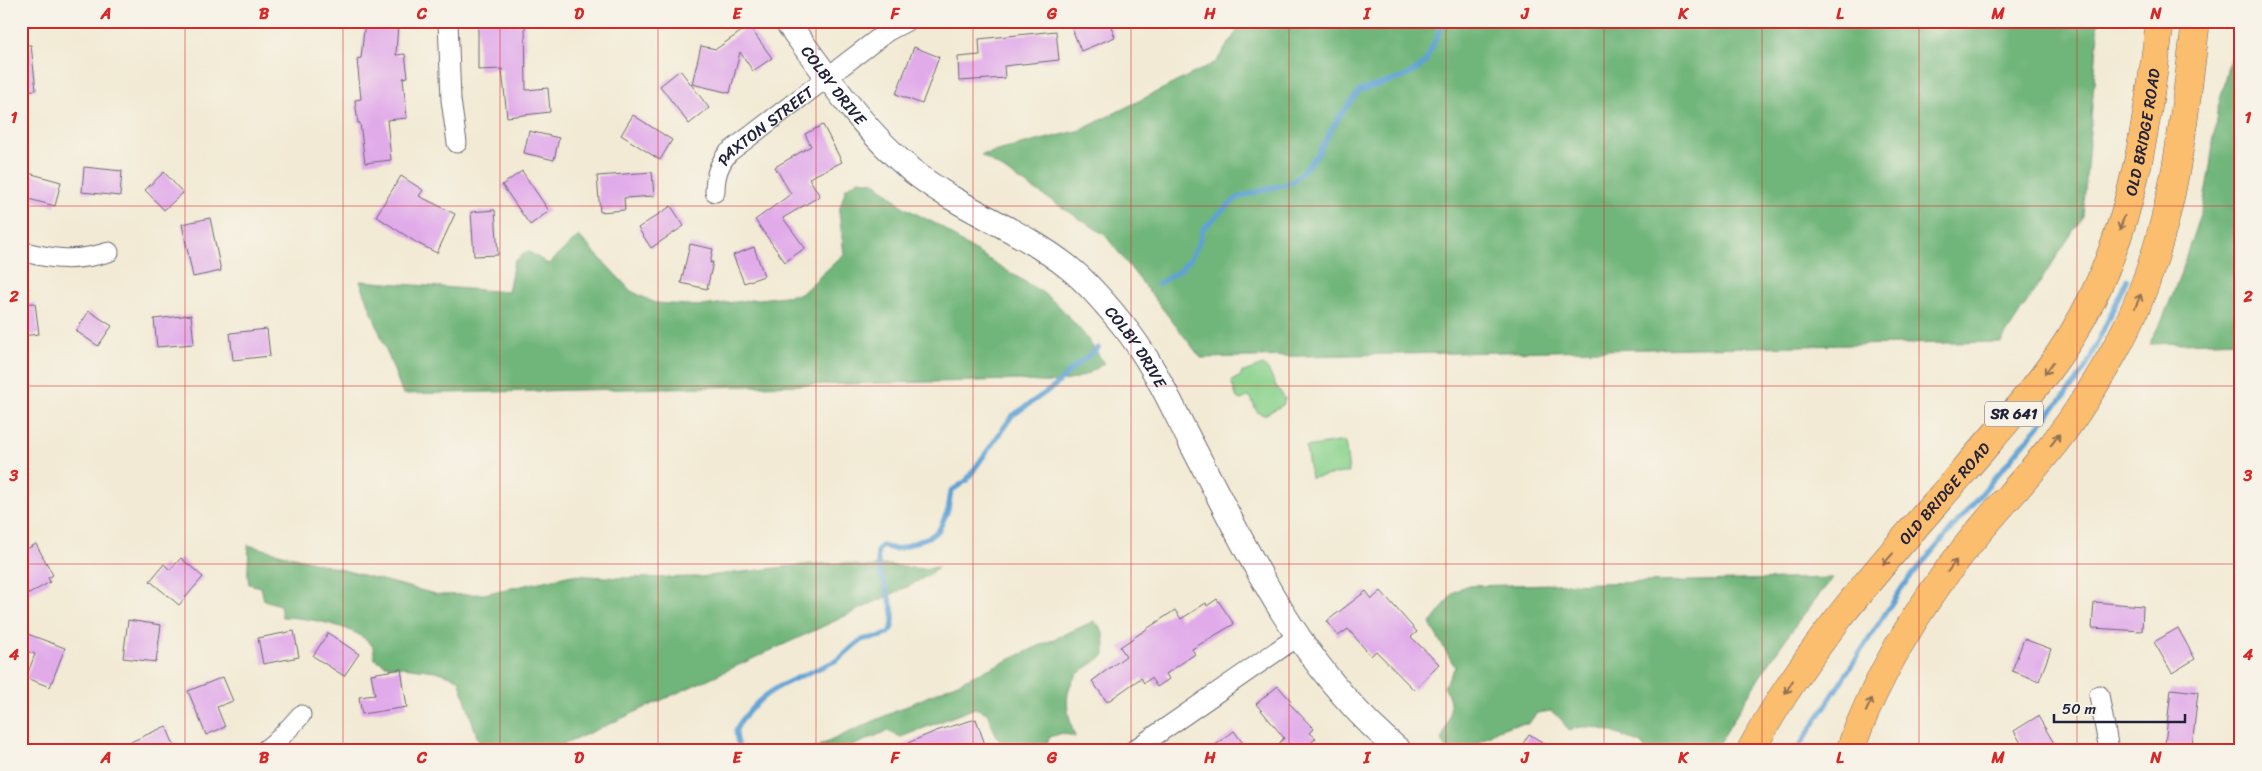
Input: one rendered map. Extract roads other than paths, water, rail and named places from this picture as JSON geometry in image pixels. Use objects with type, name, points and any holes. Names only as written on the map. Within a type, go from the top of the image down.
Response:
[{"type":"main road","name":"OLD BRIDGE ROAD","points":[[1751,750],[1795,677],[1836,622],[2019,408],[2080,322],[2104,272],[2134,186],[2141,152],[2160,21]]},
{"type":"main road","name":"SR 641","points":[[1850,750],[1859,725],[1886,668],[1935,588],[2076,414],[2122,338],[2142,293],[2170,199],[2180,144],[2196,21]]},
{"type":"street","points":[[448,21],[451,100],[457,143]]},
{"type":"street","name":"COLBY DRIVE","points":[[786,21],[864,123],[911,170],[942,191],[1030,242],[1069,268],[1123,324],[1150,364],[1260,575],[1297,637],[1332,683],[1364,718],[1399,750]]},
{"type":"street","name":"PAXTON STREET","points":[[715,192],[715,178],[719,164],[728,153],[888,31],[907,21]]},
{"type":"street","points":[[21,251],[51,259],[68,260],[89,258],[109,252]]},
{"type":"street","points":[[1134,750],[1297,637]]},
{"type":"street","points":[[2099,695],[2109,750]]},
{"type":"street","points":[[265,750],[280,738],[301,714]]},
{"type":"waterway","points":[[1158,284],[1180,270],[1190,259],[1198,245],[1203,229],[1239,197],[1293,182],[1317,155],[1339,117],[1359,91],[1404,77],[1418,69],[1426,61],[1444,21]]},
{"type":"waterway","points":[[1797,750],[1903,586],[2077,381],[2087,365],[2127,279]]},
{"type":"waterway","points":[[740,750],[736,736],[737,727],[766,695],[787,682],[835,661],[862,640],[883,636],[890,631],[893,618],[892,609],[879,569],[878,550],[882,546],[894,549],[901,548],[931,536],[939,530],[948,510],[951,491],[966,481],[1012,416],[1055,386],[1098,348]]}]
